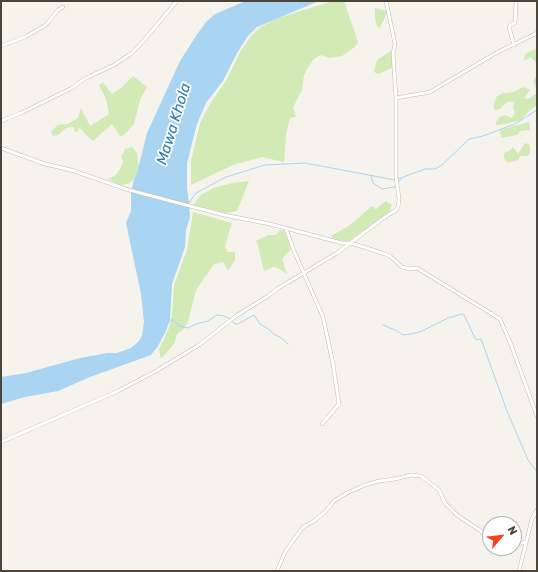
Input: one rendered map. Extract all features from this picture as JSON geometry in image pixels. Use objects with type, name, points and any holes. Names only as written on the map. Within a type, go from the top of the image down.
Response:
[{"type":"street","points":[[1,121],[72,88],[84,79],[120,61],[132,52],[146,38],[177,1]]},
{"type":"street","points":[[1,442],[112,394],[156,371],[198,345],[236,316],[303,272],[338,253],[396,210],[398,207],[399,198],[396,176],[394,41],[386,1]]},
{"type":"street","points":[[514,45],[509,27],[515,23],[516,1]]},
{"type":"street","points":[[1,46],[25,37],[41,28],[58,10],[63,7]]},
{"type":"street","points":[[396,98],[430,92],[496,53],[537,33]]},
{"type":"street","points":[[1,148],[45,164],[71,170],[129,190],[224,215],[245,218],[342,243],[351,243],[390,256],[402,267],[410,269],[417,268],[500,319],[537,416]]},
{"type":"street","points":[[286,229],[323,317],[326,329],[339,404],[322,424]]},
{"type":"street","points":[[277,571],[285,552],[303,526],[319,516],[334,502],[347,493],[379,481],[411,475],[421,476],[439,490],[445,503],[458,516],[482,532]]},
{"type":"street","points":[[519,571],[532,519],[537,510]]},
{"type":"street","points":[[522,543],[526,542]]},
{"type":"green space","points":[[333,1],[344,1],[358,42],[355,47],[342,56],[330,58],[321,55],[314,59],[308,67],[304,75],[302,90],[293,107],[296,117],[290,118],[286,135],[284,162],[262,157],[233,165],[191,185],[191,161],[200,123],[211,102],[226,81],[240,52],[251,36],[261,27],[275,19]]},
{"type":"green space","points":[[375,8],[388,11],[380,28],[377,27]]},
{"type":"green space","points":[[536,49],[537,65],[530,57],[524,60],[525,54]]},
{"type":"green space","points":[[391,51],[393,54],[394,67],[378,74],[374,72],[377,60]]},
{"type":"green space","points":[[537,75],[537,93],[533,81]]},
{"type":"green space","points":[[133,76],[147,87],[140,100],[134,124],[124,135],[120,136],[112,124],[93,141],[79,128],[78,132],[75,132],[73,127],[66,128],[58,135],[53,136],[51,131],[58,125],[68,124],[78,118],[81,108],[90,126],[109,114],[106,99],[99,85],[103,82],[112,94]]},
{"type":"green space","points":[[523,87],[530,90],[524,98],[528,99],[537,93],[537,105],[521,120],[496,125],[496,122],[500,117],[505,115],[512,118],[515,112],[513,109],[514,102],[507,102],[500,109],[494,110],[494,103],[497,96],[504,93],[514,92]]},
{"type":"green space","points":[[529,122],[530,130],[520,131],[517,135],[501,138],[500,130]]},
{"type":"green space","points":[[525,143],[530,145],[530,153],[527,156],[520,156],[518,160],[507,163],[504,158],[504,153],[513,147],[518,154]]},
{"type":"green space","points":[[132,147],[137,153],[139,168],[134,179],[128,184],[120,185],[108,179],[116,175],[121,167],[123,162],[121,155],[125,149]]},
{"type":"green space","points":[[249,181],[237,211],[226,213],[193,205],[201,195],[213,188]]},
{"type":"green space","points":[[386,201],[392,205],[389,212],[348,242],[334,239],[331,236],[350,225],[372,206],[376,209]]},
{"type":"green space","points":[[193,212],[232,223],[225,246],[228,252],[235,252],[235,260],[228,271],[223,262],[214,264],[196,290],[188,322],[184,329],[177,334],[174,344],[161,359],[159,349],[169,328],[172,316],[174,285],[187,250]]},
{"type":"green space","points":[[280,230],[284,231],[291,249],[282,259],[287,274],[278,268],[273,267],[264,271],[256,241],[268,235],[276,235]]},
{"type":"water","name":"Mawa Khola","points":[[246,1],[319,1],[257,27],[248,36],[237,53],[223,81],[206,103],[197,124],[187,163],[187,188],[190,217],[186,230],[185,247],[172,284],[170,320],[158,346],[151,355],[90,377],[58,391],[25,397],[1,404],[1,377],[26,373],[80,358],[107,353],[117,353],[131,348],[142,336],[144,322],[141,294],[126,223],[131,211],[131,193],[134,179],[137,173],[147,133],[180,61],[206,22],[215,14]]},
{"type":"waterway","points":[[398,179],[425,169],[435,169],[442,165],[469,139],[483,136],[515,124],[537,110]]},
{"type":"waterway","points":[[189,203],[196,193],[226,177],[265,165],[305,163],[395,180]]},
{"type":"waterway","points":[[371,176],[373,183],[382,189],[395,186]]},
{"type":"waterway","points":[[398,183],[402,178]]},
{"type":"waterway","points":[[383,325],[403,335],[422,331],[448,318],[462,314],[464,315],[476,340],[481,339],[507,411],[528,460],[537,472]]},
{"type":"waterway","points":[[170,320],[173,320],[179,326],[188,328],[208,321],[217,315],[230,319]]},
{"type":"waterway","points":[[232,321],[235,324],[238,324],[254,315],[260,324],[288,344]]}]
